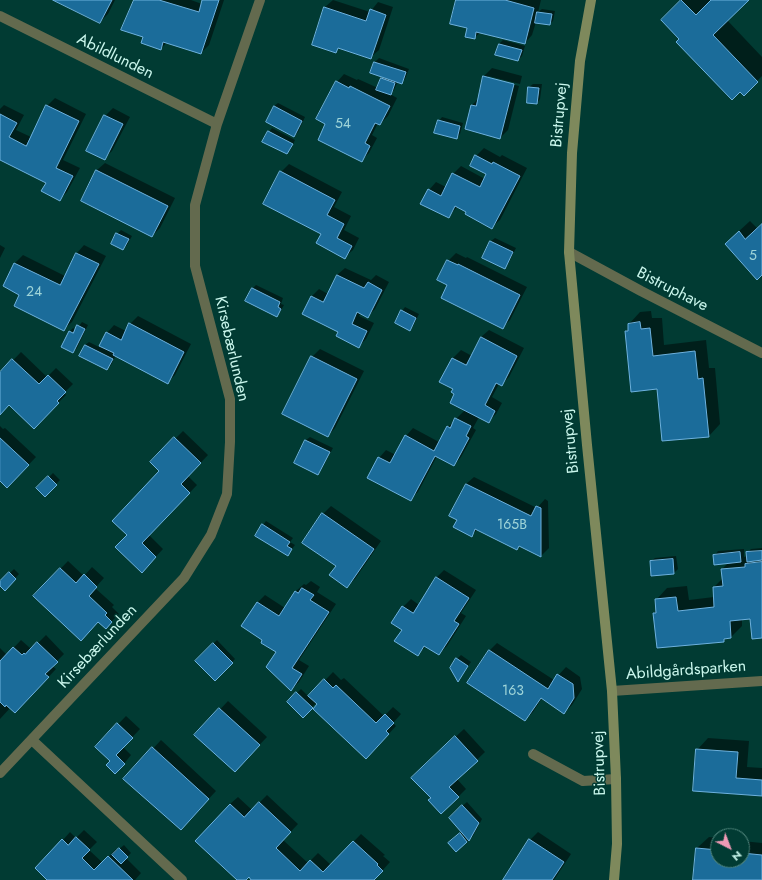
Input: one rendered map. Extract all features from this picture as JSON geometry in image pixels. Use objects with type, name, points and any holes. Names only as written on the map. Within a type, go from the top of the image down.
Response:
[{"type":"main road","name":"Bistrupvej","points":[[590,0],[580,61],[572,154],[569,252],[612,691],[617,844],[614,880]]},
{"type":"street","name":"Kirsebærlunden","points":[[0,773],[184,578],[211,535],[227,494],[230,442],[230,399],[195,266],[196,205],[217,124],[260,0]]},
{"type":"street","name":"Abildlunden","points":[[0,16],[217,124]]},
{"type":"street","name":"Bistruphave","points":[[569,252],[762,353]]},
{"type":"street","name":"Abildgårdsparken","points":[[612,691],[762,681]]},
{"type":"street","points":[[32,740],[182,880]]},
{"type":"street","points":[[533,754],[583,781],[616,779]]},
{"type":"building","points":[[53,0],[112,0],[100,23]]},
{"type":"building","points":[[134,0],[159,0],[199,12],[202,0],[219,0],[201,54],[163,42],[161,50],[141,43],[143,37],[121,30]]},
{"type":"building","points":[[456,0],[505,0],[534,8],[525,44],[476,32],[475,39],[465,37],[467,28],[450,24]]},
{"type":"building","points":[[681,0],[696,15],[711,0],[749,0],[713,35],[758,82],[744,96],[740,92],[732,100],[676,42],[679,39],[661,20]]},
{"type":"building","points":[[324,7],[366,21],[370,9],[386,15],[371,59],[338,48],[336,53],[312,45]]},
{"type":"building","points":[[537,12],[552,14],[550,25],[535,23]]},
{"type":"building","points":[[499,44],[522,50],[518,61],[495,55]]},
{"type":"building","points":[[374,62],[406,72],[402,84],[370,73]]},
{"type":"building","points":[[483,76],[514,84],[500,139],[465,129],[471,105],[476,106]]},
{"type":"building","points":[[381,78],[395,83],[391,95],[376,90]]},
{"type":"building","points":[[336,81],[349,88],[350,86],[390,106],[380,125],[375,123],[365,143],[370,146],[362,162],[318,140],[325,124],[316,119]]},
{"type":"building","points":[[528,87],[539,88],[537,104],[527,103]]},
{"type":"building","points":[[46,105],[79,121],[56,168],[73,176],[60,201],[41,191],[46,183],[0,160],[0,114],[17,123],[9,137],[26,146]]},
{"type":"building","points":[[274,106],[302,121],[294,137],[266,122]]},
{"type":"building","points":[[104,115],[123,124],[105,160],[86,151]]},
{"type":"building","points":[[438,120],[460,126],[457,139],[434,133]]},
{"type":"building","points":[[268,131],[293,144],[287,154],[262,142]]},
{"type":"building","points":[[475,155],[492,164],[493,162],[520,176],[492,229],[465,214],[466,212],[455,206],[449,218],[420,204],[428,189],[441,196],[452,173],[480,187],[486,174],[470,166]]},
{"type":"building","points":[[96,170],[168,206],[152,237],[81,201]]},
{"type":"building","points":[[280,171],[335,200],[327,215],[344,224],[337,238],[352,246],[345,259],[316,243],[321,234],[263,204]]},
{"type":"building","points":[[762,224],[762,275],[757,280],[725,244],[739,231],[745,239]]},
{"type":"building","points":[[116,233],[129,239],[123,250],[111,244]]},
{"type":"building","points":[[490,241],[513,252],[505,269],[482,258]]},
{"type":"building","points":[[76,253],[99,264],[64,331],[14,306],[19,295],[3,286],[14,263],[60,285]]},
{"type":"building","points":[[447,260],[520,295],[503,329],[441,298],[447,285],[437,280]]},
{"type":"building","points":[[337,275],[364,288],[368,282],[382,290],[368,318],[357,312],[352,324],[367,331],[359,348],[336,336],[338,332],[302,314],[311,296],[323,302]]},
{"type":"building","points":[[252,288],[280,302],[278,307],[281,309],[277,317],[245,301]]},
{"type":"building","points":[[401,310],[416,318],[410,331],[395,323]]},
{"type":"building","points":[[640,322],[641,329],[650,328],[653,356],[695,351],[698,379],[703,378],[709,437],[662,441],[657,389],[631,392],[625,331],[628,331],[628,324]]},
{"type":"building","points":[[129,323],[184,352],[168,384],[99,346],[106,332],[121,340]]},
{"type":"building","points":[[77,325],[85,329],[73,353],[61,347],[69,331],[73,333]]},
{"type":"building","points":[[481,337],[517,356],[502,386],[496,383],[485,405],[495,411],[489,423],[450,403],[454,394],[451,392],[453,389],[439,382],[452,358],[466,365]]},
{"type":"building","points":[[85,345],[113,359],[107,370],[79,356]]},
{"type":"building","points":[[311,356],[357,379],[328,437],[282,414]]},
{"type":"building","points":[[12,359],[39,384],[48,375],[66,392],[57,401],[59,403],[34,429],[9,405],[0,415],[0,372]]},
{"type":"building","points":[[455,418],[471,426],[466,436],[469,438],[454,466],[435,456],[411,501],[367,478],[378,457],[390,463],[405,435],[434,451],[447,426],[450,428]]},
{"type":"building","points":[[174,437],[201,463],[181,484],[190,493],[142,543],[156,557],[142,573],[115,547],[127,535],[112,521],[159,471],[150,462]]},
{"type":"building","points":[[0,438],[29,465],[7,488],[0,481]]},
{"type":"building","points":[[305,440],[330,452],[318,475],[294,463]]},
{"type":"building","points":[[48,476],[57,485],[45,497],[36,488]]},
{"type":"building","points":[[466,484],[531,516],[536,506],[541,508],[541,557],[519,546],[517,550],[475,529],[472,537],[453,527],[457,520],[449,516]]},
{"type":"building","points":[[322,513],[374,549],[347,588],[329,575],[336,566],[302,543]]},
{"type":"building","points":[[262,524],[290,542],[287,546],[292,549],[288,556],[255,536]]},
{"type":"building","points":[[762,551],[762,560],[747,562],[746,552]]},
{"type":"building","points":[[740,552],[741,562],[714,565],[713,555]]},
{"type":"building","points":[[673,559],[674,574],[651,576],[650,561]]},
{"type":"building","points":[[762,562],[762,638],[752,639],[750,619],[730,621],[731,638],[724,639],[724,642],[657,648],[653,613],[656,613],[655,599],[676,597],[678,611],[714,607],[713,587],[723,586],[721,569],[745,567],[745,564]]},
{"type":"building","points":[[60,568],[76,583],[84,574],[97,587],[89,596],[107,613],[105,615],[112,622],[106,629],[98,622],[81,641],[33,596]]},
{"type":"building","points":[[9,572],[16,579],[5,591],[0,586],[0,581]]},
{"type":"building","points":[[436,577],[469,598],[454,621],[459,624],[439,655],[424,646],[418,656],[394,641],[402,630],[391,623],[402,606],[413,613]]},
{"type":"building","points":[[302,588],[314,595],[310,600],[329,612],[292,668],[302,674],[291,691],[266,667],[276,652],[261,643],[262,640],[241,626],[257,602],[279,616],[295,591],[298,593]]},
{"type":"building","points":[[37,642],[58,662],[45,674],[49,677],[15,713],[0,702],[0,661],[13,647],[22,655],[24,653],[25,654]]},
{"type":"building","points":[[213,643],[233,663],[215,681],[195,661]]},
{"type":"building","points":[[489,650],[548,689],[557,674],[573,684],[574,698],[564,714],[541,698],[525,721],[467,683]]},
{"type":"building","points":[[456,658],[468,666],[458,682],[450,668]]},
{"type":"building","points":[[324,679],[333,688],[336,685],[376,723],[385,714],[394,723],[386,731],[389,734],[366,759],[313,709],[317,704],[308,696]]},
{"type":"building","points":[[296,692],[313,708],[303,718],[287,702]]},
{"type":"building","points":[[219,708],[260,745],[235,772],[194,735]]},
{"type":"building","points":[[117,723],[133,738],[116,755],[125,764],[115,774],[106,765],[110,761],[95,747]]},
{"type":"building","points":[[455,736],[478,761],[449,787],[459,797],[441,814],[428,800],[431,798],[411,778]]},
{"type":"building","points":[[152,747],[209,799],[181,830],[123,779]]},
{"type":"building","points":[[696,749],[738,752],[736,778],[762,780],[762,796],[693,791]]},
{"type":"building","points":[[259,802],[291,832],[276,848],[300,871],[310,860],[323,872],[353,841],[378,864],[377,865],[383,871],[374,880],[251,880],[249,877],[246,880],[237,880],[195,841],[230,804],[244,817]]},
{"type":"building","points":[[462,805],[479,823],[469,841],[449,818]]},
{"type":"building","points":[[460,833],[467,842],[456,852],[448,843]]},
{"type":"building","points":[[76,837],[90,850],[82,858],[94,870],[108,856],[133,880],[47,880],[35,868],[62,839],[68,845]]},
{"type":"building","points":[[529,839],[564,862],[552,880],[503,880]]},
{"type":"building","points":[[119,848],[128,857],[121,864],[112,855]]},
{"type":"building","points":[[696,848],[710,849],[710,868],[750,868],[750,854],[762,855],[762,880],[693,880]]}]
